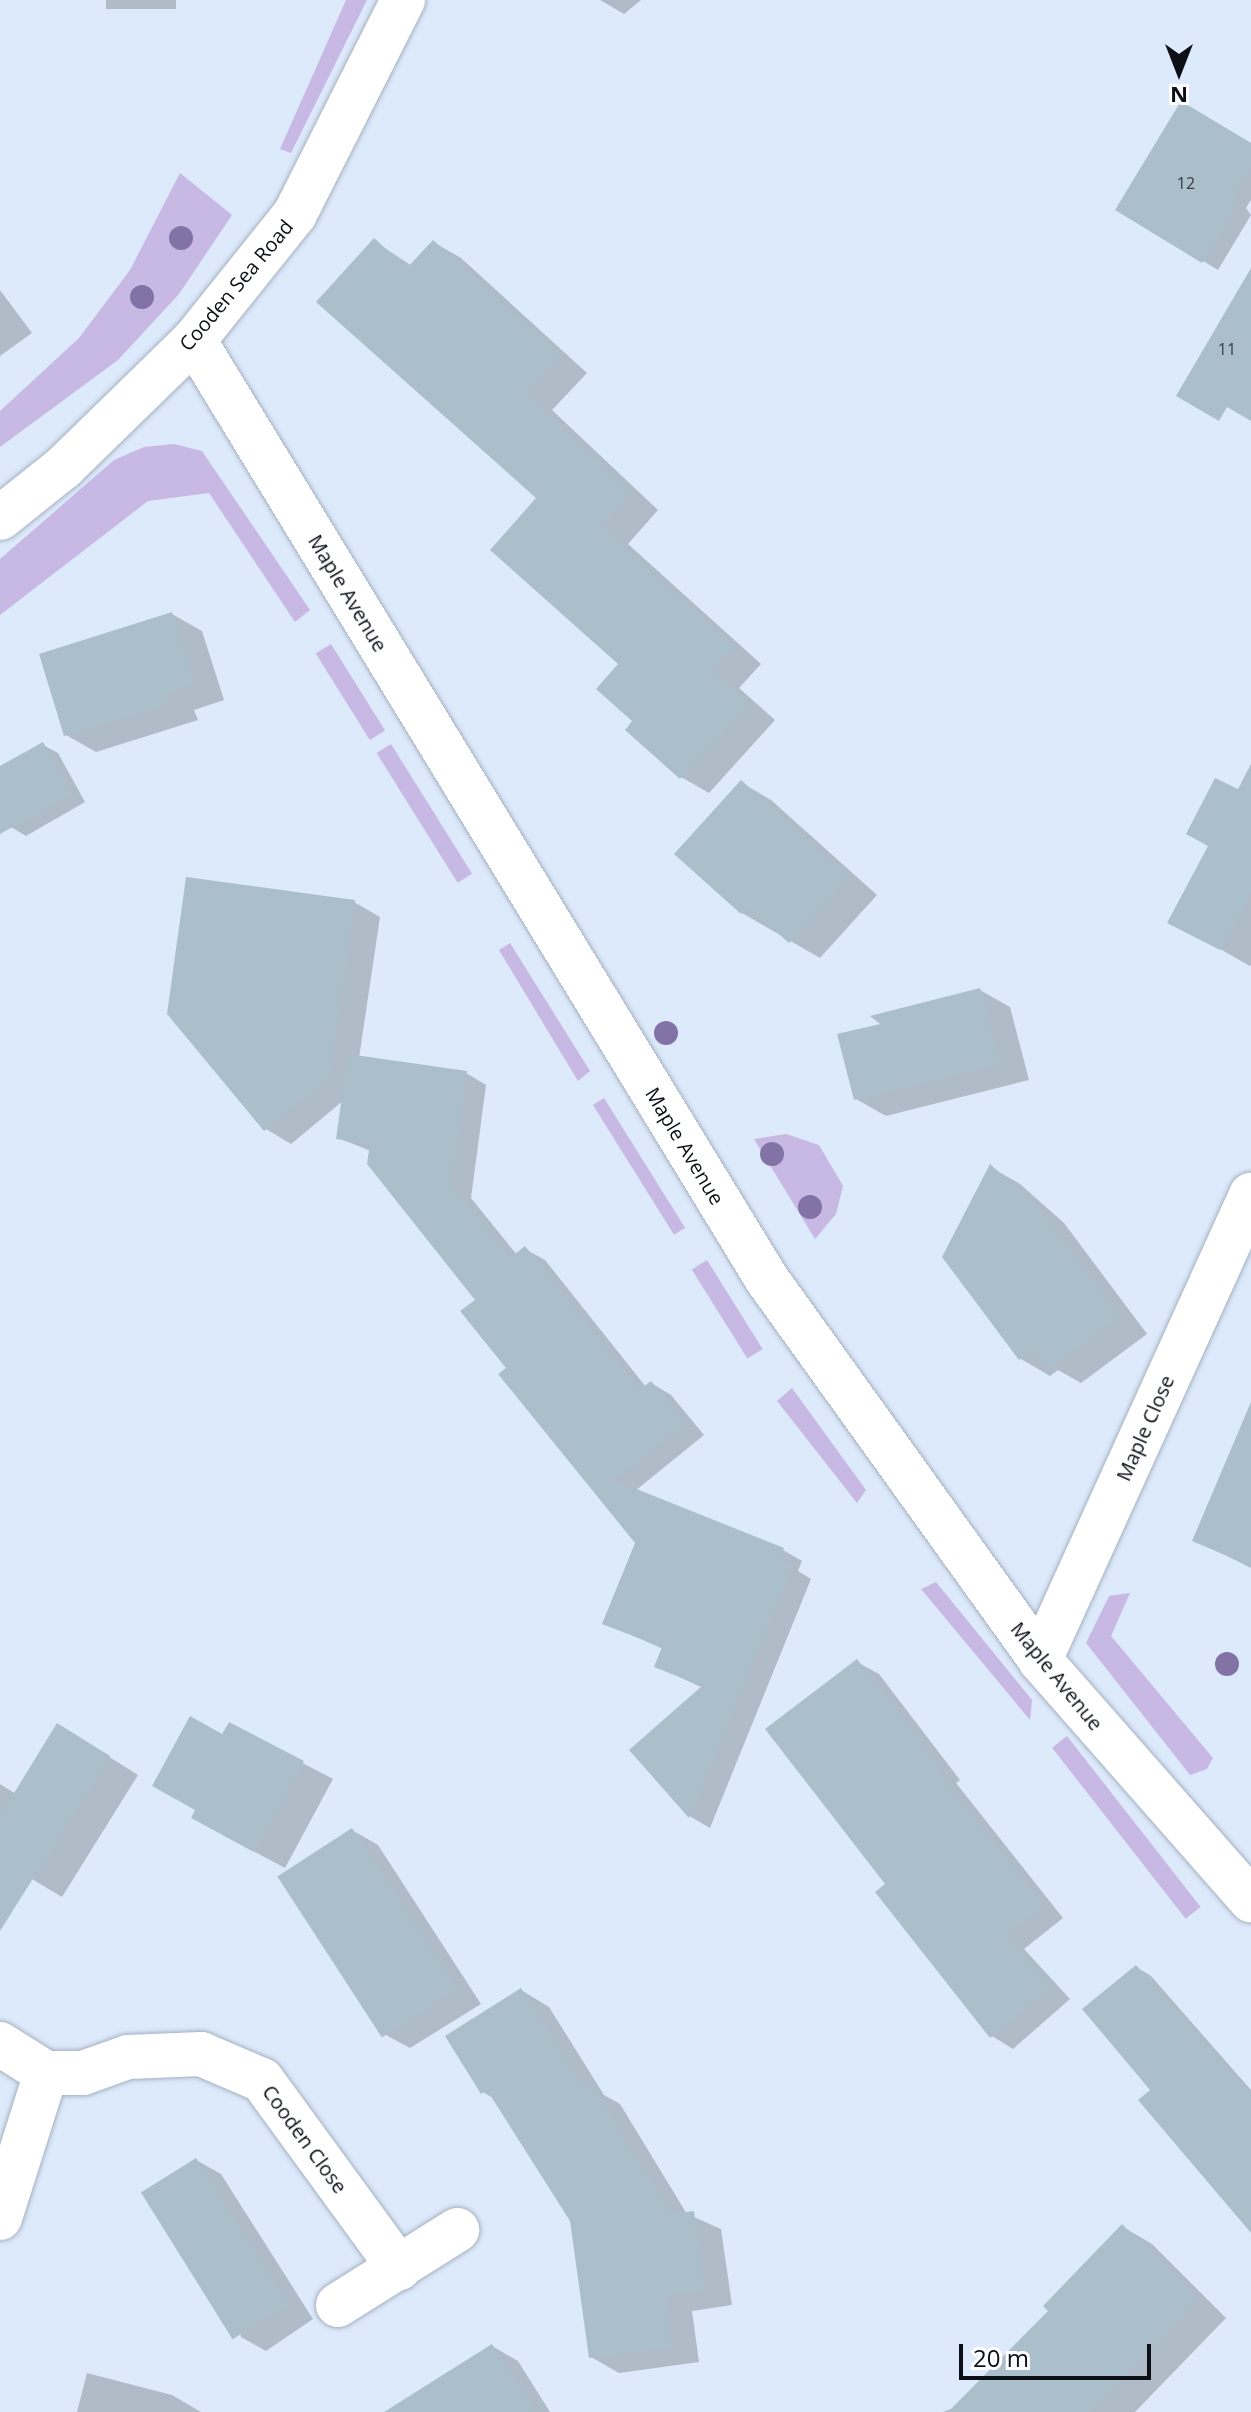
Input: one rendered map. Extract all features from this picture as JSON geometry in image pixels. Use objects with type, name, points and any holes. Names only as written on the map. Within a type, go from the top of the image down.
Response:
[{"type":"street","name":"Cooden Sea Road","points":[[0,518],[64,467],[194,340],[295,214],[403,0]]},
{"type":"street","name":"Maple Avenue","points":[[194,340],[766,1278],[1040,1660],[1251,1900]]},
{"type":"street","name":"Maple Close","points":[[1040,1660],[1251,1195]]},
{"type":"street","points":[[0,2044],[46,2073],[0,2218]]},
{"type":"street","name":"Cooden Close","points":[[46,2073],[83,2073],[128,2057],[201,2054],[262,2080],[399,2268]]},
{"type":"street","points":[[338,2305],[457,2230]]},
{"type":"shaded area","points":[[346,0],[367,0],[291,153],[280,149]]},
{"type":"shaded area","points":[[180,173],[232,215],[179,294],[118,360],[0,447],[0,411],[79,338],[130,270]]},
{"type":"shaded area","points":[[174,444],[202,451],[310,610],[295,622],[209,493],[148,501],[0,615],[0,559],[114,460],[144,447]]},
{"type":"shaded area","points":[[331,644],[385,731],[370,740],[316,654]]},
{"type":"shaded area","points":[[391,744],[472,874],[458,883],[377,753]]},
{"type":"shaded area","points":[[510,943],[590,1071],[578,1081],[499,950]]},
{"type":"shaded area","points":[[604,1098],[685,1228],[674,1235],[593,1105]]},
{"type":"shaded area","points":[[786,1134],[819,1145],[843,1186],[836,1214],[815,1239],[754,1139]]},
{"type":"shaded area","points":[[707,1260],[763,1349],[747,1359],[692,1270]]},
{"type":"shaded area","points":[[792,1388],[866,1490],[857,1503],[777,1401]]},
{"type":"shaded area","points":[[936,1582],[1032,1700],[1030,1720],[921,1589]]},
{"type":"shaded area","points":[[1130,1593],[1111,1636],[1213,1758],[1207,1769],[1190,1775],[1086,1643],[1109,1596]]},
{"type":"shaded area","points":[[1067,1736],[1201,1907],[1186,1919],[1052,1748]]},
{"type":"building","points":[[1181,101],[1251,143],[1251,168],[1232,198],[1239,202],[1202,263],[1115,210]]},
{"type":"building","points":[[374,238],[407,268],[433,240],[560,355],[525,393],[631,493],[601,527],[734,647],[712,671],[748,703],[680,779],[625,730],[632,721],[596,689],[618,664],[490,550],[536,498],[316,302]]},
{"type":"building","points":[[1251,268],[1251,421],[1227,407],[1219,421],[1176,396]]},
{"type":"building","points":[[172,612],[195,684],[166,693],[169,704],[64,736],[39,654]]},
{"type":"building","points":[[43,742],[72,794],[0,834],[0,766]]},
{"type":"building","points":[[1251,764],[1251,892],[1220,950],[1167,923],[1208,846],[1186,834],[1215,778],[1238,789]]},
{"type":"building","points":[[741,780],[848,877],[789,943],[748,907],[741,914],[674,854]]},
{"type":"building","points":[[186,877],[355,900],[329,1077],[264,1131],[167,1014]]},
{"type":"building","points":[[980,988],[1000,1064],[854,1100],[837,1034],[880,1024],[870,1016]]},
{"type":"building","points":[[348,1054],[467,1071],[451,1185],[510,1258],[525,1246],[639,1390],[651,1381],[686,1423],[614,1480],[784,1548],[778,1560],[792,1565],[689,1818],[629,1750],[702,1686],[654,1667],[662,1647],[602,1624],[635,1543],[498,1374],[506,1368],[460,1311],[475,1300],[367,1164],[370,1144],[336,1139]]},
{"type":"building","points":[[990,1164],[1034,1203],[1119,1316],[1050,1368],[1036,1349],[1019,1360],[942,1257]]},
{"type":"building","points":[[1251,1402],[1251,1566],[1192,1541]]},
{"type":"building","points":[[857,1659],[940,1767],[936,1770],[1043,1905],[1004,1936],[1050,1986],[990,2038],[875,1892],[885,1884],[765,1729]]},
{"type":"building","points":[[190,1716],[222,1734],[229,1722],[304,1761],[254,1852],[191,1818],[195,1810],[152,1786]]},
{"type":"building","points":[[57,1723],[110,1756],[0,1931],[0,1816]]},
{"type":"building","points":[[352,1828],[457,1989],[382,2037],[277,1876]]},
{"type":"building","points":[[1136,1965],[1251,2094],[1251,2233],[1138,2100],[1150,2090],[1082,2009]]},
{"type":"building","points":[[521,1988],[585,2090],[592,2086],[671,2214],[694,2211],[704,2290],[665,2296],[671,2347],[589,2358],[570,2221],[487,2090],[481,2094],[445,2036]]},
{"type":"building","points":[[196,2158],[288,2305],[233,2339],[141,2192]]},
{"type":"building","points":[[1122,2224],[1198,2300],[1089,2412],[948,2412],[1048,2311],[1043,2306]]},
{"type":"building","points":[[492,2344],[535,2412],[384,2412]]}]
